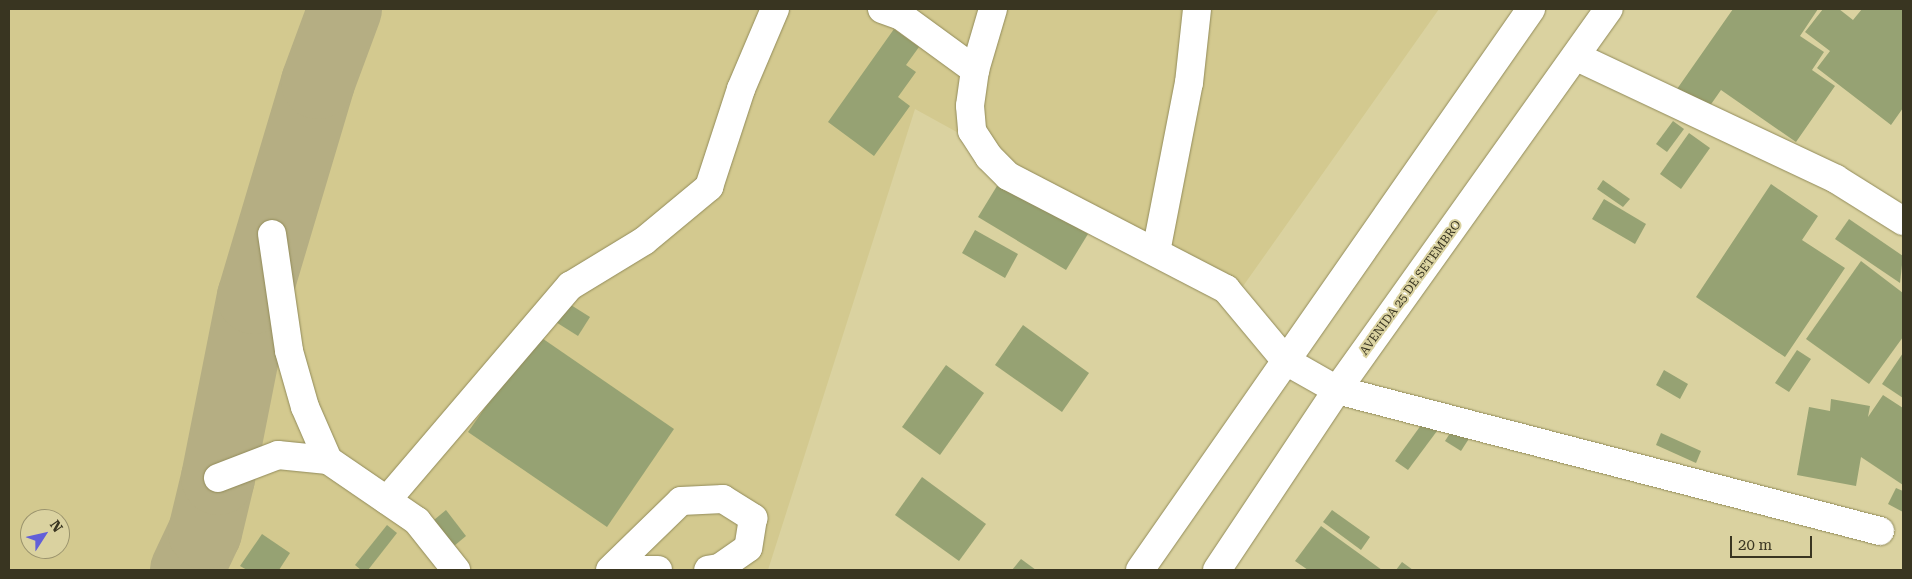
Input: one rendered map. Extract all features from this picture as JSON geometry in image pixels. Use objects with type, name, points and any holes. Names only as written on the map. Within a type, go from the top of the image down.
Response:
[{"type":"main road","points":[[387,500],[570,286],[644,241],[709,187],[741,89],[775,9]]},
{"type":"main road","points":[[882,9],[901,16],[975,70]]},
{"type":"main road","points":[[993,9],[975,70],[972,131],[1002,170],[1226,289],[1286,361],[1338,390],[1880,531]]},
{"type":"main road","points":[[1156,252],[1189,83],[1197,9]]},
{"type":"main road","points":[[1140,570],[1531,9]]},
{"type":"main road","name":"AVENIDA 25 DE SETEMBRO","points":[[1217,570],[1338,390],[1577,57],[1609,9]]},
{"type":"main road","points":[[1577,57],[1836,179],[1903,221]]},
{"type":"main road","points":[[272,234],[289,351],[305,407],[328,460]]},
{"type":"main road","points":[[218,478],[278,455],[328,460],[417,521],[456,570]]},
{"type":"main road","points":[[610,570],[681,502],[723,499],[753,518],[748,548],[719,568],[708,570]]},
{"type":"main road","points":[[629,570],[658,570]]},
{"type":"shaded area","points":[[9,9],[1439,9],[1241,289],[915,109],[768,570],[9,570]]},
{"type":"building","points":[[1733,9],[1818,9],[1800,36],[1824,52],[1812,70],[1835,86],[1796,142],[1721,90],[1707,110],[1677,89]]},
{"type":"building","points":[[1823,9],[1839,9],[1853,20],[1862,9],[1903,9],[1903,108],[1891,125],[1817,68],[1830,51],[1805,32]]},
{"type":"building","points":[[894,29],[919,47],[906,65],[916,72],[898,97],[910,106],[874,156],[828,122]]},
{"type":"building","points":[[1673,121],[1684,129],[1667,152],[1656,144]]},
{"type":"building","points":[[1689,133],[1710,148],[1681,189],[1660,174]]},
{"type":"building","points":[[1603,180],[1630,199],[1623,207],[1597,189]]},
{"type":"building","points":[[1000,181],[1088,234],[1066,270],[978,217]]},
{"type":"building","points":[[1771,184],[1818,216],[1802,240],[1845,268],[1785,357],[1696,297]]},
{"type":"building","points":[[1604,199],[1646,224],[1635,244],[1592,219]]},
{"type":"building","points":[[1849,219],[1903,256],[1900,283],[1835,239]]},
{"type":"building","points":[[975,230],[1018,254],[1005,278],[962,253]]},
{"type":"building","points":[[1861,261],[1903,293],[1903,337],[1869,384],[1806,339]]},
{"type":"building","points":[[563,300],[590,317],[578,336],[551,319]]},
{"type":"building","points":[[1023,325],[1089,373],[1062,412],[995,365]]},
{"type":"building","points":[[536,334],[674,429],[607,527],[468,432]]},
{"type":"building","points":[[1797,350],[1811,359],[1789,392],[1775,383]]},
{"type":"building","points":[[1903,353],[1903,398],[1882,384]]},
{"type":"building","points":[[946,365],[984,393],[940,455],[902,427]]},
{"type":"building","points":[[1664,370],[1688,384],[1680,399],[1656,385]]},
{"type":"building","points":[[1883,395],[1903,408],[1903,485],[1861,457],[1856,486],[1797,475],[1809,407],[1830,411],[1831,399],[1870,406],[1868,417]]},
{"type":"building","points":[[1424,421],[1437,431],[1408,470],[1395,461]]},
{"type":"building","points":[[1454,427],[1470,437],[1461,451],[1445,441]]},
{"type":"building","points":[[1661,433],[1701,451],[1696,463],[1656,445]]},
{"type":"building","points":[[922,477],[986,524],[959,561],[895,515]]},
{"type":"building","points":[[1896,488],[1903,491],[1903,512],[1888,504]]},
{"type":"building","points":[[446,510],[466,536],[454,546],[434,520]]},
{"type":"building","points":[[1332,510],[1370,537],[1361,550],[1323,522]]},
{"type":"building","points":[[387,525],[397,533],[368,570],[361,570],[355,565]]},
{"type":"building","points":[[1321,526],[1382,570],[1308,570],[1295,561]]},
{"type":"building","points":[[262,534],[290,553],[279,570],[247,570],[240,566]]},
{"type":"building","points":[[1021,559],[1036,570],[1012,570]]},
{"type":"building","points":[[1402,562],[1413,570],[1396,570]]},
{"type":"taxiway","points":[[187,570],[205,532],[218,478],[254,297],[318,82],[345,9]]}]
